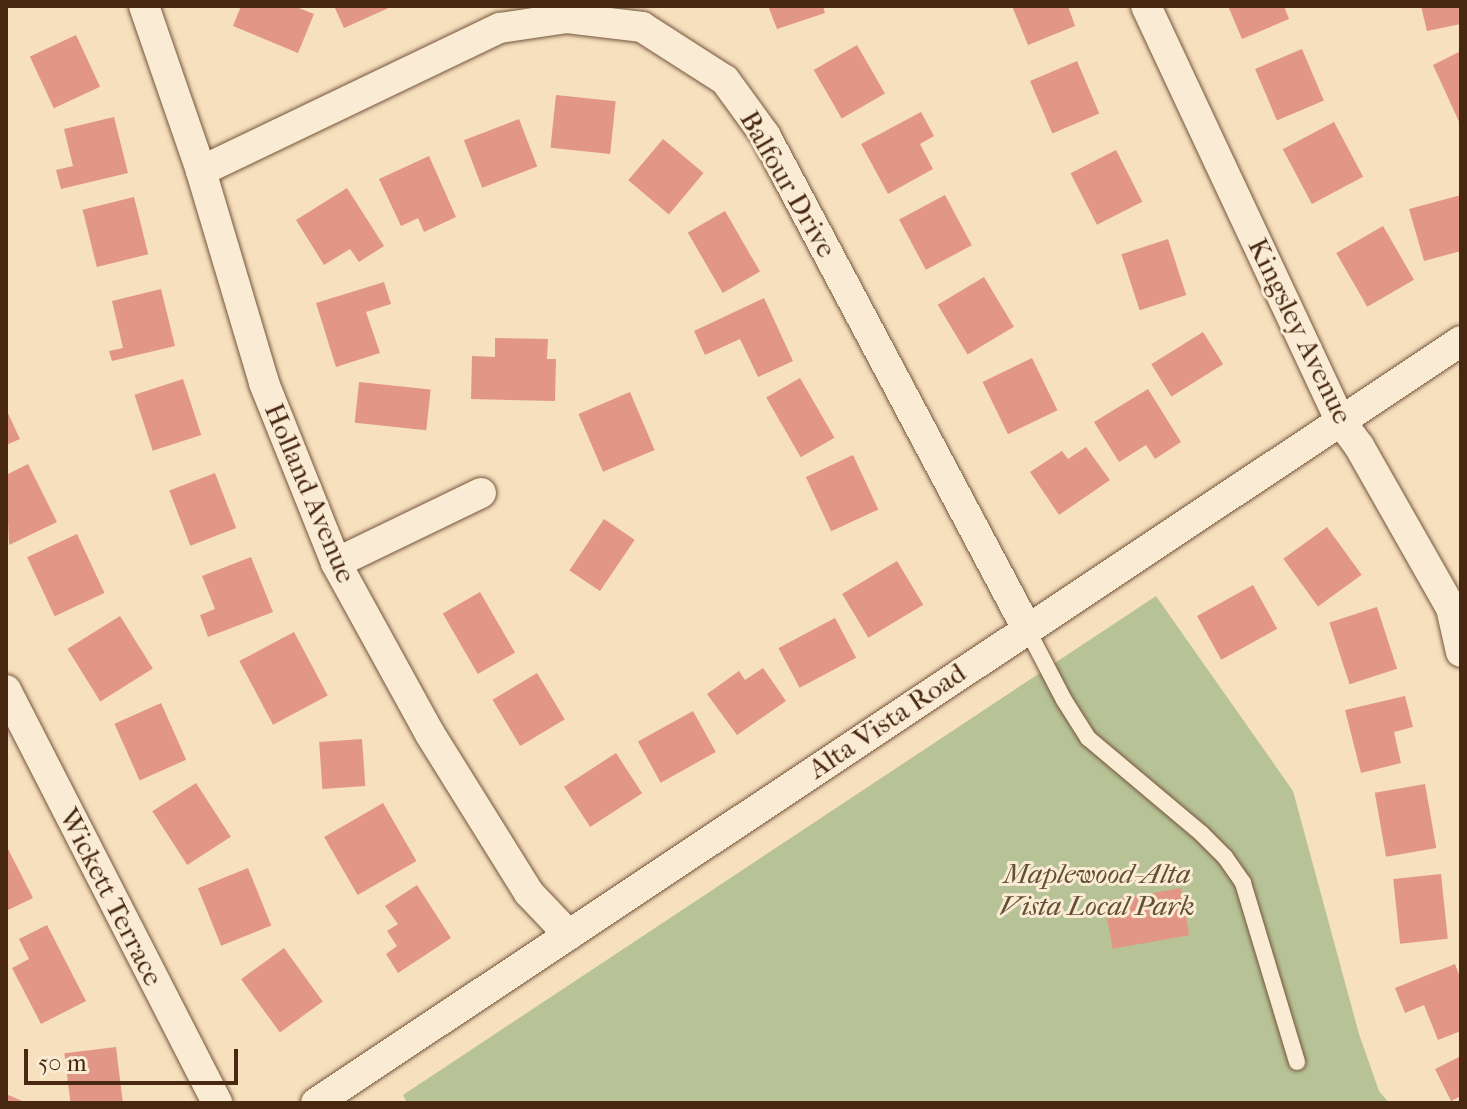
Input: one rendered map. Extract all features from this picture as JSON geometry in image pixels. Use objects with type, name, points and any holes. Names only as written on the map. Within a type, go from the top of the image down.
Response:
[{"type":"street","name":"Holland Avenue","points":[[144,6],[201,171],[264,383],[336,563],[430,734],[529,893],[569,935]]},
{"type":"street","name":"Kingsley Avenue","points":[[1146,6],[1341,422],[1359,446],[1451,608],[1461,652]]},
{"type":"street","name":"Balfour Drive","points":[[201,171],[500,28],[567,18],[646,17],[725,80],[765,135],[1026,627]]},
{"type":"street","name":"Alta Vista Road","points":[[316,1103],[1026,627],[1461,341]]},
{"type":"street","points":[[336,563],[481,493]]},
{"type":"street","name":"Wickett Terrace","points":[[6,690],[217,1103]]},
{"type":"lane","points":[[1026,627],[1064,700],[1088,738],[1202,834],[1225,857],[1243,883],[1297,1062]]},
{"type":"green space","name":"Maplewood-Alta Vista Local Park","points":[[1156,596],[1293,791],[1359,1034],[1379,1091],[1389,1103],[407,1103],[403,1095]]},
{"type":"building","points":[[241,6],[294,6],[314,14],[298,53],[233,26]]},
{"type":"building","points":[[334,6],[393,6],[344,28]]},
{"type":"building","points":[[768,6],[823,6],[825,13],[777,29]]},
{"type":"building","points":[[1012,6],[1068,6],[1075,26],[1028,45]]},
{"type":"building","points":[[1228,6],[1284,6],[1289,19],[1242,39]]},
{"type":"building","points":[[1421,6],[1461,6],[1461,24],[1427,31]]},
{"type":"building","points":[[76,35],[100,87],[54,108],[30,57]]},
{"type":"building","points":[[857,45],[885,93],[842,118],[814,70]]},
{"type":"building","points":[[1302,49],[1324,101],[1277,120],[1255,69]]},
{"type":"building","points":[[1461,51],[1461,126],[1433,65]]},
{"type":"building","points":[[1077,61],[1099,113],[1052,133],[1030,81]]},
{"type":"building","points":[[556,95],[616,101],[610,154],[550,148]]},
{"type":"building","points":[[921,112],[934,136],[920,144],[933,169],[888,194],[861,144]]},
{"type":"building","points":[[114,117],[128,173],[61,189],[56,170],[73,166],[64,129]]},
{"type":"building","points":[[519,119],[537,167],[482,188],[464,140]]},
{"type":"building","points":[[1334,122],[1363,177],[1312,204],[1283,149]]},
{"type":"building","points":[[663,139],[704,173],[669,214],[628,180]]},
{"type":"building","points":[[1116,150],[1142,202],[1097,225],[1071,173]]},
{"type":"building","points":[[429,156],[456,217],[424,232],[418,218],[401,226],[379,179]]},
{"type":"building","points":[[347,188],[384,246],[359,262],[350,249],[324,265],[296,220]]},
{"type":"building","points":[[945,195],[972,245],[926,270],[899,219]]},
{"type":"building","points":[[1461,195],[1461,251],[1424,261],[1409,209]]},
{"type":"building","points":[[134,197],[148,254],[97,267],[83,210]]},
{"type":"building","points":[[725,211],[760,272],[723,293],[688,232]]},
{"type":"building","points":[[1383,226],[1414,280],[1367,307],[1336,253]]},
{"type":"building","points":[[1168,239],[1186,295],[1140,310],[1121,254]]},
{"type":"building","points":[[984,277],[1014,327],[968,355],[938,305]]},
{"type":"building","points":[[384,282],[391,304],[366,312],[380,353],[336,367],[316,303]]},
{"type":"building","points":[[161,289],[175,346],[112,361],[109,351],[123,348],[112,301]]},
{"type":"building","points":[[764,298],[793,361],[758,377],[740,339],[705,355],[694,331]]},
{"type":"building","points":[[1203,332],[1223,364],[1171,397],[1151,364]]},
{"type":"building","points":[[495,338],[548,339],[547,359],[556,359],[555,401],[471,399],[472,356],[495,357]]},
{"type":"building","points":[[1032,358],[1057,410],[1008,434],[983,382]]},
{"type":"building","points":[[800,378],[834,438],[801,457],[766,398]]},
{"type":"building","points":[[183,379],[201,435],[153,451],[134,395]]},
{"type":"building","points":[[359,382],[431,390],[426,430],[355,423]]},
{"type":"building","points":[[1148,389],[1181,442],[1155,459],[1146,445],[1119,462],[1094,422]]},
{"type":"building","points":[[630,392],[655,450],[603,472],[578,414]]},
{"type":"building","points":[[6,409],[20,439],[6,445]]},
{"type":"building","points":[[1086,447],[1110,480],[1059,515],[1030,472],[1062,451],[1068,459]]},
{"type":"building","points":[[853,455],[878,509],[831,531],[806,477]]},
{"type":"building","points":[[28,464],[57,522],[9,545],[6,475]]},
{"type":"building","points":[[215,473],[236,528],[190,546],[169,491]]},
{"type":"building","points":[[604,519],[635,540],[600,591],[569,570]]},
{"type":"building","points":[[1327,527],[1362,575],[1318,606],[1283,559]]},
{"type":"building","points":[[77,534],[104,593],[55,616],[27,557]]},
{"type":"building","points":[[251,557],[273,612],[208,637],[200,615],[215,609],[202,576]]},
{"type":"building","points":[[897,561],[923,605],[868,638],[842,594]]},
{"type":"building","points":[[1253,585],[1277,629],[1221,660],[1197,616]]},
{"type":"building","points":[[480,592],[515,653],[478,674],[443,614]]},
{"type":"building","points":[[1377,607],[1397,669],[1350,684],[1329,622]]},
{"type":"building","points":[[120,616],[153,669],[100,701],[67,649]]},
{"type":"building","points":[[835,618],[856,658],[800,688],[778,648]]},
{"type":"building","points":[[294,632],[328,696],[273,725],[239,661]]},
{"type":"building","points":[[763,668],[786,701],[737,735],[707,694],[739,671],[745,680]]},
{"type":"building","points":[[537,673],[565,719],[520,746],[492,700]]},
{"type":"building","points":[[1405,696],[1413,727],[1394,732],[1401,763],[1361,773],[1345,710]]},
{"type":"building","points":[[161,703],[186,760],[140,780],[114,724]]},
{"type":"building","points":[[693,711],[716,752],[661,783],[638,742]]},
{"type":"building","points":[[362,739],[365,786],[322,789],[319,742]]},
{"type":"building","points":[[616,753],[642,793],[590,827],[564,787]]},
{"type":"building","points":[[196,783],[231,837],[187,865],[152,811]]},
{"type":"building","points":[[1425,784],[1436,848],[1386,857],[1375,793]]},
{"type":"building","points":[[383,803],[417,861],[358,895],[324,837]]},
{"type":"building","points":[[6,845],[33,898],[6,911]]},
{"type":"building","points":[[248,868],[271,925],[221,946],[198,888]]},
{"type":"building","points":[[1441,874],[1448,939],[1400,944],[1393,879]]},
{"type":"building","points":[[417,885],[451,938],[398,973],[386,954],[397,946],[387,931],[398,924],[385,906]]},
{"type":"building","points":[[1181,888],[1189,935],[1113,949],[1104,902]]},
{"type":"building","points":[[47,925],[86,1001],[41,1024],[12,968],[29,959],[19,939]]},
{"type":"building","points":[[284,948],[323,1001],[280,1033],[241,979]]},
{"type":"building","points":[[1455,964],[1461,980],[1461,1031],[1438,1040],[1424,1005],[1405,1013],[1395,988]]},
{"type":"building","points":[[116,1047],[123,1103],[70,1103],[64,1053]]},
{"type":"building","points":[[1461,1056],[1461,1096],[1451,1101],[1435,1069]]},
{"type":"building","points":[[6,1094],[27,1103],[6,1103]]}]
